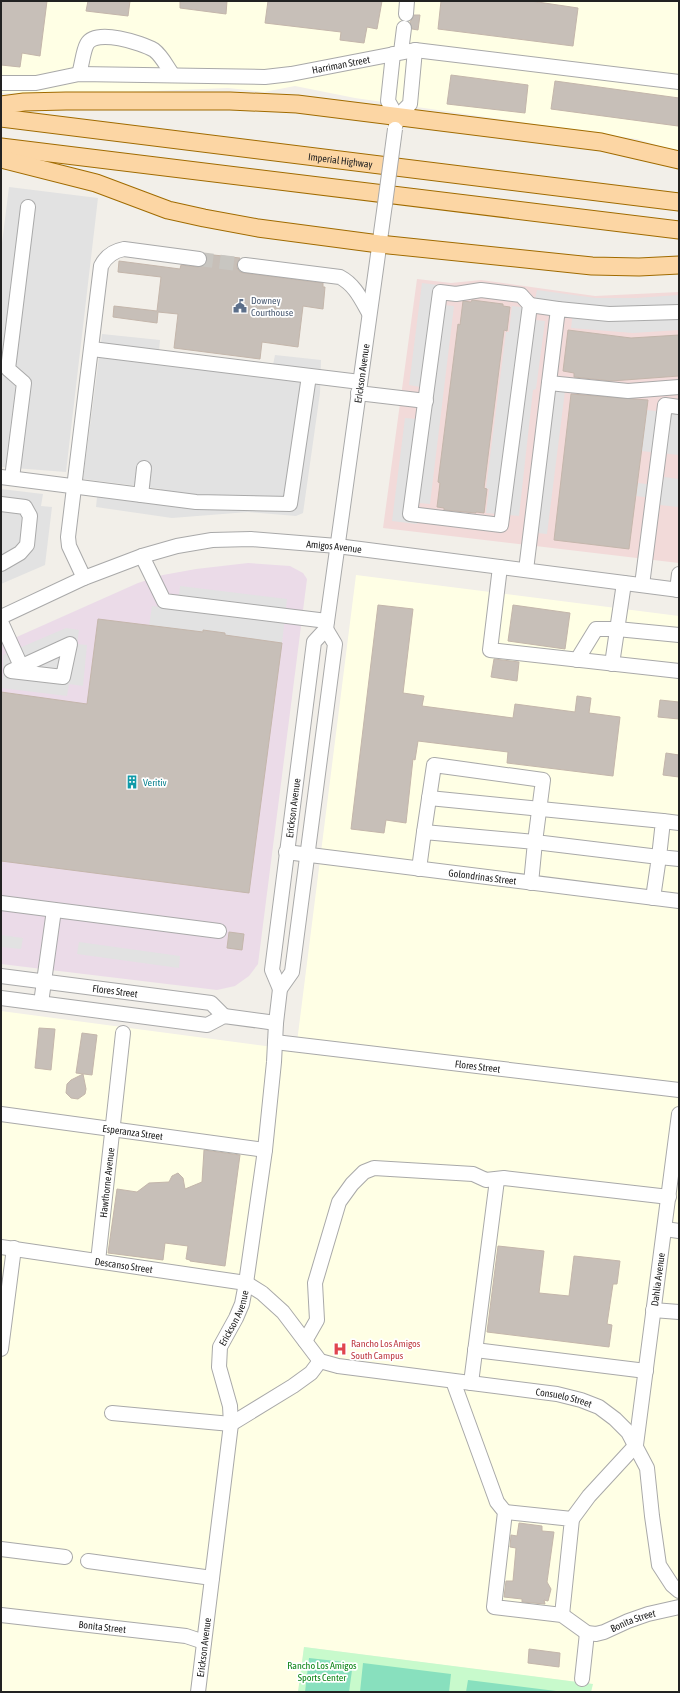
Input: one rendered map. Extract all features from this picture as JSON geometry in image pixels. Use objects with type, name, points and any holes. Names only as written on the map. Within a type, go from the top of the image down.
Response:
[{"type":"main road","points":[[1,105],[24,102],[66,101],[230,101],[297,104],[396,123],[601,142],[679,160]]},
{"type":"main road","name":"Imperial Highway","points":[[1,118],[679,202]]},
{"type":"main road","points":[[1,147],[679,230]]},
{"type":"main road","points":[[1,159],[96,183],[168,210],[258,228],[379,244],[592,266],[679,266]]},
{"type":"street","points":[[396,123],[410,104],[403,52],[404,28]]},
{"type":"street","points":[[80,74],[87,44],[92,39],[100,37],[123,38],[154,50],[173,75]]},
{"type":"street","points":[[396,123],[388,101],[403,52]]},
{"type":"street","name":"Harriman Street","points":[[1,83],[36,83],[80,74],[265,77],[291,74],[403,52],[679,82]]},
{"type":"street","name":"Erickson Avenue","points":[[280,989],[272,970],[314,642],[326,625],[396,123]]},
{"type":"street","points":[[28,207],[8,369],[24,383],[7,478],[196,502],[290,504],[309,376]]},
{"type":"street","points":[[84,578],[68,546],[68,537],[101,266],[108,256],[118,250],[199,258]]},
{"type":"street","points":[[245,264],[340,277],[348,281],[355,288],[369,313]]},
{"type":"street","points":[[530,305],[501,525],[410,514],[440,292],[456,294],[480,290],[514,294],[521,295],[530,305],[609,314],[679,312]]},
{"type":"street","points":[[526,570],[558,309]]},
{"type":"street","points":[[92,349],[309,376],[359,388],[426,401]]},
{"type":"street","points":[[549,383],[628,391],[679,387]]},
{"type":"street","points":[[642,585],[665,405],[679,407]]},
{"type":"street","points":[[140,495],[144,468]]},
{"type":"street","points":[[1,504],[25,507],[30,516],[27,545],[20,552],[1,564]]},
{"type":"street","name":"Amigos Avenue","points":[[1,617],[84,578],[142,556],[177,546],[212,540],[251,539],[337,546],[678,590]]},
{"type":"street","points":[[142,556],[164,601],[326,625]]},
{"type":"street","points":[[500,566],[490,650],[679,671]]},
{"type":"street","points":[[678,590],[679,574]]},
{"type":"street","points":[[612,664],[624,583]]},
{"type":"street","points":[[1,622],[21,666]]},
{"type":"street","name":"Erickson Avenue","points":[[198,1692],[231,1424],[230,1406],[219,1367],[220,1346],[242,1304],[265,1150],[280,989],[292,972],[335,644],[326,625]]},
{"type":"street","points":[[577,660],[596,629],[617,629],[679,635]]},
{"type":"street","points":[[419,869],[434,765],[543,780],[531,883]]},
{"type":"street","points":[[429,798],[679,823]]},
{"type":"street","points":[[653,898],[663,821]]},
{"type":"street","points":[[424,832],[535,842],[679,859]]},
{"type":"street","name":"Golondrinas Street","points":[[286,852],[679,901]]},
{"type":"street","points":[[1,903],[219,931]]},
{"type":"street","points":[[40,1003],[54,910]]},
{"type":"street","name":"Flores Street","points":[[1,976],[211,1003],[224,1016]]},
{"type":"street","points":[[1,998],[207,1025],[224,1016],[276,1023]]},
{"type":"street","name":"Hawthorne Avenue","points":[[98,1261],[122,1033]]},
{"type":"street","name":"Flores Street","points":[[276,1042],[679,1090]]},
{"type":"street","name":"Esperanza Street","points":[[1,1114],[113,1128],[265,1150]]},
{"type":"street","name":"Dahlia Avenue","points":[[636,1445],[679,1114]]},
{"type":"street","points":[[304,1340],[317,1320],[315,1283],[339,1202],[352,1184],[364,1172],[374,1168],[473,1174],[486,1180],[498,1180],[504,1178],[669,1197]]},
{"type":"street","points":[[471,1383],[498,1180]]},
{"type":"street","points":[[664,1229],[679,1231]]},
{"type":"street","points":[[2,1341],[8,1247]]},
{"type":"street","name":"Descanso Street","points":[[8,1247],[246,1283]]},
{"type":"street","points":[[112,1413],[231,1424],[293,1386],[311,1372],[320,1361],[283,1312],[262,1293],[246,1283]]},
{"type":"street","points":[[653,1310],[679,1312]]},
{"type":"street","points":[[475,1350],[646,1371]]},
{"type":"street","name":"Consuelo Street","points":[[320,1361],[338,1366],[557,1394],[581,1400],[599,1408],[615,1419],[628,1432],[647,1468],[659,1565],[672,1585],[679,1592]]},
{"type":"street","points":[[453,1381],[497,1502],[505,1512],[494,1607],[562,1615],[587,1633],[582,1679]]},
{"type":"street","points":[[562,1615],[572,1519],[589,1496],[636,1445]]},
{"type":"street","points":[[505,1512],[572,1519]]},
{"type":"street","points":[[1,1549],[65,1557]]},
{"type":"street","points":[[88,1561],[212,1578]]},
{"type":"street","name":"Bonita Street","points":[[587,1633],[604,1632],[628,1621],[679,1607]]},
{"type":"street","name":"Bonita Street","points":[[1,1615],[186,1636],[204,1642]]},
{"type":"shaded area","points":[[1,1],[679,1],[679,152],[637,139],[355,98],[295,86],[264,92],[228,88],[101,93],[1,93]]},
{"type":"shaded area","points":[[9,187],[98,198],[66,472],[1,467],[1,251]]},
{"type":"shaded area","points":[[417,279],[451,283],[481,280],[595,296],[679,292],[679,563],[383,528]]},
{"type":"shaded area","points":[[422,283],[446,286],[443,305],[454,306],[430,504],[419,503],[417,524],[392,521],[405,418],[417,419],[420,387],[409,385]]},
{"type":"shaded area","points":[[537,290],[596,298],[636,298],[679,295],[679,330],[633,333],[571,328],[574,304],[535,299]]},
{"type":"shaded area","points":[[512,306],[536,309],[535,320],[545,321],[536,389],[533,390],[519,516],[486,513],[489,489],[486,488],[506,332],[509,332]]},
{"type":"shaded area","points":[[102,334],[160,340],[159,351],[273,365],[275,355],[321,360],[320,393],[303,513],[296,516],[248,512],[172,518],[96,507],[97,497],[159,505],[161,489],[83,479]]},
{"type":"shaded area","points":[[555,390],[565,391],[547,534],[537,533]]},
{"type":"shaded area","points":[[647,410],[679,414],[679,455],[641,451]]},
{"type":"shaded area","points":[[664,477],[679,479],[678,507],[660,505],[661,499],[636,496],[638,483],[662,486]]},
{"type":"shaded area","points":[[1,489],[43,494],[41,506],[52,507],[45,565],[1,584]]},
{"type":"shaded area","points":[[248,563],[290,566],[303,573],[307,579],[258,964],[249,976],[235,986],[217,990],[1,964],[1,644],[138,583],[163,575],[196,569]]},
{"type":"shaded area","name":"Rancho Los Amigos South Campus","points":[[356,575],[679,616],[679,1692],[591,1692],[592,1684],[304,1647],[298,1692],[1,1692],[1,1011],[296,1050]]},
{"type":"shaded area","points":[[180,586],[287,599],[282,643],[225,635],[225,633],[203,630],[203,632],[149,626],[152,606],[177,609]]},
{"type":"shaded area","points":[[66,628],[79,630],[77,644],[87,645],[83,686],[69,684],[67,696],[1,688],[3,675],[3,655]]},
{"type":"shaded area","points":[[1,935],[23,938],[21,949],[1,947]]},
{"type":"shaded area","points":[[79,942],[180,956],[179,968],[77,954]]},
{"type":"green space","name":"Rancho Los Amigos Sports Center","points":[[304,1647],[593,1684],[591,1692],[298,1692]]},
{"type":"green space","points":[[309,1658],[353,1663],[349,1692],[305,1692]]},
{"type":"green space","points":[[363,1663],[451,1674],[449,1692],[360,1692]]},
{"type":"green space","points":[[468,1680],[564,1692],[466,1692]]},
{"type":"building","points":[[1,1],[47,1],[40,56],[22,53],[20,67],[1,65]]},
{"type":"building","points":[[88,1],[130,1],[128,16],[86,11]]},
{"type":"building","points":[[180,1],[227,1],[226,14],[180,8]]},
{"type":"building","points":[[268,1],[382,1],[377,29],[367,27],[364,43],[340,40],[341,32],[265,23]]},
{"type":"building","points":[[441,1],[531,1],[578,8],[573,46],[438,29]]},
{"type":"building","points":[[414,15],[420,15],[418,30],[412,29],[410,22]]},
{"type":"building","points":[[451,75],[528,85],[525,113],[447,104]]},
{"type":"building","points":[[555,81],[679,98],[678,126],[551,109]]},
{"type":"building","name":"Downey Courthouse","points":[[205,254],[240,258],[237,268],[240,272],[244,273],[323,283],[323,287],[325,287],[323,309],[303,306],[298,347],[262,342],[260,359],[174,348],[178,314],[158,312],[157,323],[113,317],[114,306],[157,311],[161,277],[118,272],[119,261],[180,269],[181,265],[198,267],[206,264],[207,260]]},
{"type":"building","points":[[472,300],[503,304],[503,306],[510,307],[507,331],[504,330],[484,488],[487,489],[484,513],[444,510],[444,508],[437,507],[440,483],[438,482],[458,324],[460,325],[463,301],[471,302]]},
{"type":"building","points":[[568,330],[631,338],[679,335],[679,376],[611,381],[574,377],[574,373],[563,371]]},
{"type":"building","points":[[571,394],[648,400],[629,549],[554,540]]},
{"type":"building","points":[[378,605],[413,609],[403,693],[424,696],[422,706],[513,718],[515,704],[575,712],[577,696],[591,698],[589,713],[620,717],[613,776],[507,763],[508,752],[418,741],[415,760],[413,759],[406,823],[386,820],[384,833],[351,829]]},
{"type":"building","points":[[513,605],[570,613],[565,649],[508,641]]},
{"type":"building","name":"Veritiv","points":[[98,619],[203,632],[203,630],[225,633],[225,635],[282,643],[249,893],[1,861],[1,692],[87,704]]},
{"type":"building","points":[[494,659],[519,662],[517,681],[491,677]]},
{"type":"building","points":[[660,700],[679,702],[679,719],[658,717]]},
{"type":"building","points":[[666,753],[679,755],[679,777],[663,775]]},
{"type":"building","points":[[229,932],[244,934],[242,950],[227,948]]},
{"type":"building","points":[[39,1028],[55,1029],[51,1070],[35,1068]]},
{"type":"building","points":[[82,1033],[97,1035],[92,1075],[76,1073]]},
{"type":"building","points":[[83,1074],[86,1089],[85,1094],[78,1099],[71,1098],[66,1093],[67,1084],[71,1080]]},
{"type":"building","points":[[204,1150],[240,1155],[225,1266],[190,1261],[186,1259],[188,1246],[165,1243],[163,1260],[108,1253],[117,1189],[137,1192],[149,1183],[169,1182],[172,1176],[178,1173],[183,1178],[185,1189],[202,1182]]},
{"type":"building","points":[[498,1246],[544,1251],[539,1293],[569,1296],[574,1256],[620,1261],[617,1284],[613,1284],[607,1324],[612,1325],[609,1347],[487,1332]]},
{"type":"building","points":[[519,1523],[542,1526],[542,1531],[554,1532],[547,1582],[551,1589],[548,1601],[544,1600],[545,1604],[522,1602],[522,1599],[504,1597],[506,1581],[513,1581],[516,1548],[510,1547],[511,1535],[517,1536]]},
{"type":"building","points":[[529,1649],[560,1653],[559,1667],[528,1663]]},
{"type":"tunnel","points":[[199,259],[245,265]]},
{"type":"place","name":"Downey Courthouse","points":[[240,306]]},
{"type":"place","name":"Veritiv","points":[[132,782]]},
{"type":"place","name":"Rancho Los Amigos South Campus","points":[[340,1349]]}]
